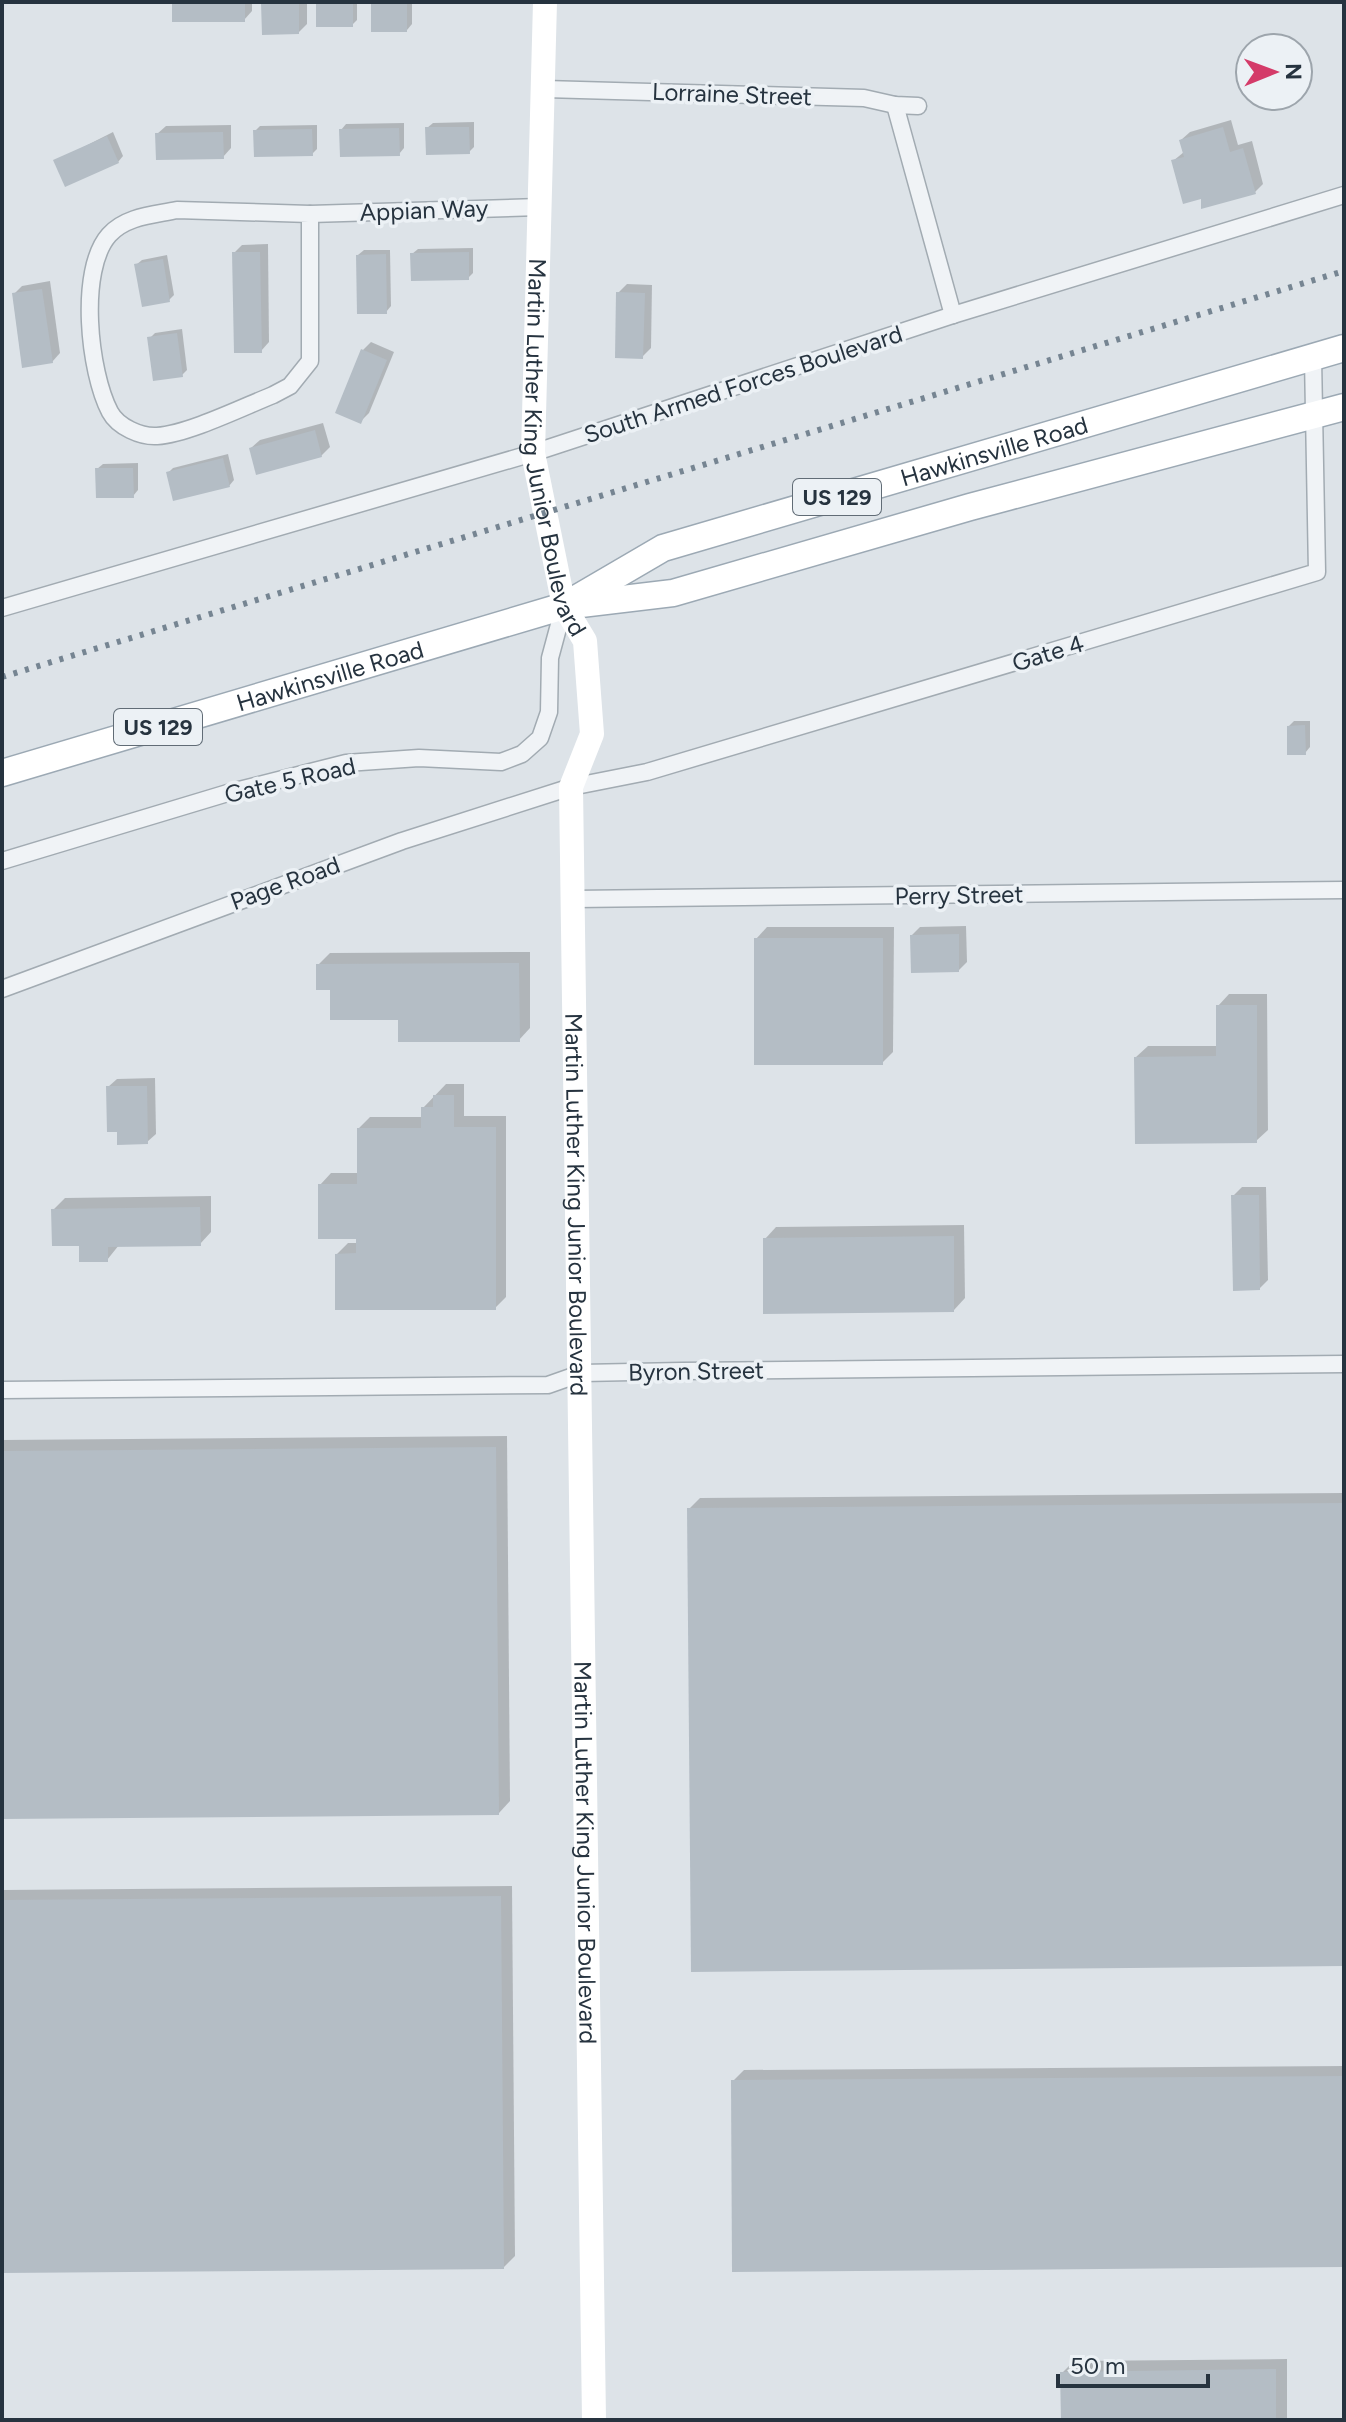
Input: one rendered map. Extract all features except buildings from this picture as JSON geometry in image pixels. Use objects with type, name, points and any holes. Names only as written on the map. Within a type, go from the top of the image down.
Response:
[{"type":"main road","name":"Hawkinsville Road","points":[[564,606],[663,548],[1344,348]]},
{"type":"main road","name":"Hawkinsville Road","points":[[2,773],[564,606],[673,593],[970,507],[1344,407]]},
{"type":"street","name":"Martin Luther King Junior Boulevard","points":[[545,2],[533,453],[547,535],[564,606],[585,641],[592,734],[571,787],[582,1373],[594,2420]]},
{"type":"street","name":"Lorraine Street","points":[[545,89],[864,98],[918,106]]},
{"type":"street","points":[[895,105],[953,315]]},
{"type":"street","name":"South Armed Forces Boulevard","points":[[2,608],[533,453],[953,315],[1344,195]]},
{"type":"street","name":"Appian Way","points":[[310,214],[310,361],[290,386],[215,419],[157,436],[125,429],[111,414],[105,397],[90,318],[93,261],[110,234],[135,218],[177,210],[310,214],[539,207]]},
{"type":"street","name":"Gate 4","points":[[571,787],[647,772],[1317,572],[1313,358]]},
{"type":"street","name":"Gate 5 Road","points":[[2,861],[231,792],[346,763],[419,758],[501,762],[522,754],[540,738],[549,712],[550,658],[564,606]]},
{"type":"street","name":"Page Road","points":[[2,989],[308,874],[571,787]]},
{"type":"street","name":"Perry Street","points":[[574,899],[1344,890]]},
{"type":"street","name":"Byron Street","points":[[2,1390],[548,1385],[582,1373],[1344,1364]]},
{"type":"railway","points":[[2,677],[1344,271]]}]
